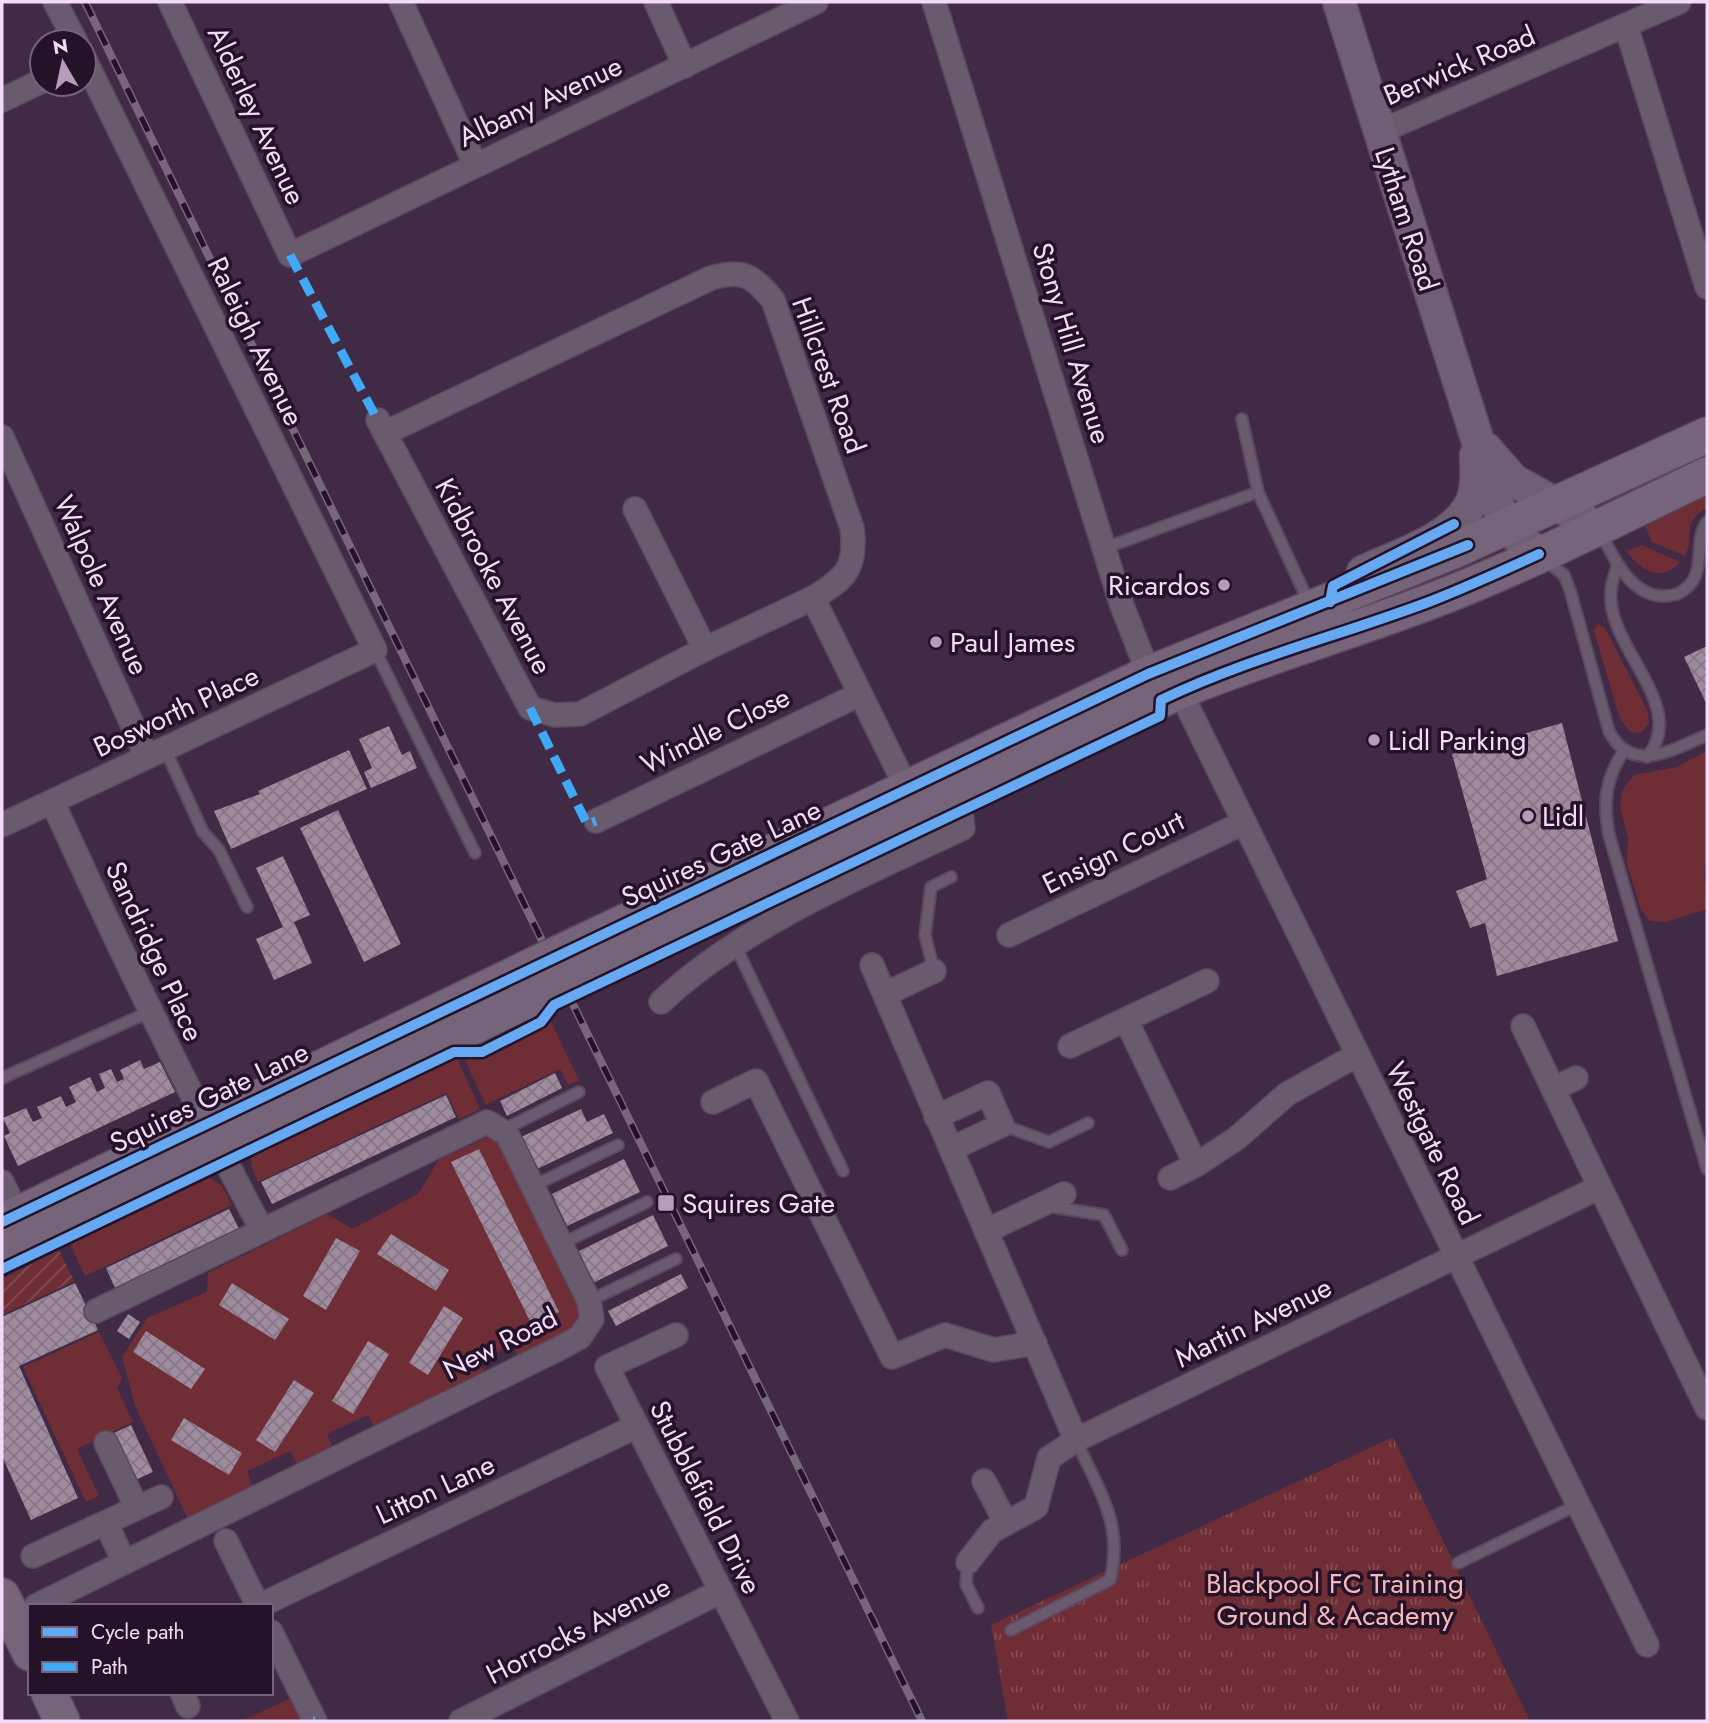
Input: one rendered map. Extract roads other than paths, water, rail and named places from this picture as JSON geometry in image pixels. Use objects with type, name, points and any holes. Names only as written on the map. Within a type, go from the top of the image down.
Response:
[{"type":"main road","name":"Lytham Road","points":[[1339,2],[1505,527]]},
{"type":"main road","name":"Squires Gate Lane","points":[[13,1233],[542,977],[956,783],[1321,605],[1558,504],[1707,435]]},
{"type":"main road","name":"Lytham Road","points":[[1477,436],[1513,480],[1598,528]]},
{"type":"main road","points":[[1321,605],[1333,586],[1443,533],[1464,516],[1476,487],[1477,436]]},
{"type":"main road","name":"Squires Gate Lane","points":[[1164,683],[1245,664],[1427,603],[1598,528],[1707,475]]},
{"type":"main road","points":[[1505,527],[1539,554]]},
{"type":"main road","points":[[20,1607],[28,1644]]},
{"type":"main road","points":[[50,1695],[62,1721]]},
{"type":"street","name":"Raleigh Avenue","points":[[55,2],[68,28]]},
{"type":"street","name":"Alderley Avenue","points":[[170,2],[290,255]]},
{"type":"street","points":[[401,2],[475,164]]},
{"type":"street","points":[[656,2],[685,66]]},
{"type":"street","name":"Albany Avenue","points":[[290,255],[816,2]]},
{"type":"street","name":"Stony Hill Avenue","points":[[934,2],[1105,548],[1164,683]]},
{"type":"street","name":"Berwick Road","points":[[1379,132],[1679,2]]},
{"type":"street","points":[[1626,26],[1702,249],[1707,287]]},
{"type":"street","name":"Raleigh Avenue","points":[[98,87],[375,650]]},
{"type":"street","points":[[2,100],[28,88]]},
{"type":"street","name":"Hillcrest Road","points":[[381,426],[711,278],[733,272],[746,275],[762,286],[773,300],[852,528],[854,556],[847,572],[840,582],[813,598]]},
{"type":"street","name":"Kidbrooke Avenue","points":[[381,426],[530,708],[555,715],[580,714],[705,649],[813,598]]},
{"type":"street","name":"Walpole Avenue","points":[[2,438],[156,753]]},
{"type":"street","points":[[635,509],[705,649]]},
{"type":"street","points":[[813,598],[914,803]]},
{"type":"street","name":"Bosworth Place","points":[[2,825],[54,803],[375,650]]},
{"type":"street","name":"Westgate Road","points":[[1164,683],[1243,823],[1647,1645]]},
{"type":"street","name":"Windle Close","points":[[596,821],[860,694]]},
{"type":"street","points":[[661,1002],[682,982],[736,947],[841,886],[963,828],[956,783]]},
{"type":"street","name":"Sandridge Place","points":[[54,803],[149,1012],[212,1137]]},
{"type":"street","name":"Ensign Court","points":[[1009,935],[1243,823]]},
{"type":"street","points":[[872,965],[1076,1440]]},
{"type":"street","points":[[885,994],[934,971]]},
{"type":"street","points":[[1070,1046],[1207,981]]},
{"type":"street","points":[[1126,1020],[1196,1165]]},
{"type":"street","points":[[1523,1026],[1600,1187],[1700,1377],[1707,1408]]},
{"type":"street","points":[[1170,1178],[1196,1165],[1237,1138],[1287,1094],[1357,1055]]},
{"type":"street","points":[[1553,1089],[1576,1078]]},
{"type":"street","points":[[713,1102],[756,1081],[892,1357],[946,1335],[994,1350],[1034,1343]]},
{"type":"street","points":[[936,1117],[988,1093],[1002,1125],[951,1149]]},
{"type":"street","points":[[96,1311],[481,1123],[492,1123],[503,1130]]},
{"type":"street","name":"New Road","points":[[20,1607],[124,1562],[580,1337],[593,1319],[589,1301],[503,1130]]},
{"type":"street","points":[[212,1137],[262,1230]]},
{"type":"street","points":[[2,1182],[13,1233]]},
{"type":"street","name":"Martin Avenue","points":[[968,1562],[992,1531],[1036,1507],[1049,1458],[1076,1440],[1600,1187]]},
{"type":"street","points":[[986,1231],[1064,1194]]},
{"type":"street","name":"Stubblefield Drive","points":[[676,1335],[607,1367],[787,1721]]},
{"type":"street","name":"Litton Lane","points":[[263,1604],[637,1426]]},
{"type":"street","points":[[106,1443],[137,1508]]},
{"type":"street","points":[[984,1481],[1006,1523]]},
{"type":"street","points":[[33,1556],[161,1497]]},
{"type":"street","points":[[106,1523],[124,1562]]},
{"type":"street","points":[[226,1541],[258,1604]]},
{"type":"street","name":"Horrocks Avenue","points":[[461,1721],[721,1591]]},
{"type":"street","points":[[273,1636],[315,1721]]},
{"type":"lane","points":[[1242,419],[1258,492],[1321,605]]},
{"type":"lane","points":[[1105,548],[1258,492]]},
{"type":"lane","points":[[1598,528],[1617,566],[1643,592],[1665,597],[1682,594],[1696,578],[1700,541],[1707,522]]},
{"type":"lane","points":[[1539,554],[1564,575],[1609,731],[1623,751],[1647,757],[1707,735]]},
{"type":"lane","points":[[1617,566],[1610,593],[1614,617],[1645,679],[1660,720],[1656,746],[1647,757]]},
{"type":"lane","points":[[375,650],[475,853]]},
{"type":"lane","points":[[1623,751],[1605,790],[1604,808],[1609,835],[1707,1169]]},
{"type":"lane","points":[[156,753],[203,832],[219,850],[247,906]]},
{"type":"lane","points":[[934,971],[925,935],[931,887],[951,877]]},
{"type":"lane","points":[[736,947],[843,1171]]},
{"type":"lane","points":[[2,1078],[149,1012]]},
{"type":"lane","points":[[503,1130],[579,1092]]},
{"type":"lane","points":[[1002,1125],[1049,1142],[1088,1123]]},
{"type":"lane","points":[[533,1186],[618,1144]]},
{"type":"lane","points":[[561,1244],[647,1202]]},
{"type":"lane","points":[[1040,1205],[1104,1215],[1122,1250]]},
{"type":"lane","points":[[589,1301],[676,1259]]},
{"type":"lane","points":[[1011,1630],[1110,1580],[1116,1556],[1115,1529],[1076,1440]]},
{"type":"lane","points":[[1458,1563],[1577,1505]]},
{"type":"lane","points":[[968,1562],[966,1584],[978,1608]]},
{"type":"railway","points":[[85,2],[922,1721]]},
{"type":"place","name":"Ricardos","points":[[1224,585]]},
{"type":"place","name":"Paul James","points":[[936,642]]},
{"type":"place","name":"Lidl Parking","points":[[1374,740]]},
{"type":"place","name":"Lidl","points":[[1528,816]]},
{"type":"place","name":"Squires Gate","points":[[666,1203]]},
{"type":"park label","name":"Blackpool FC Training Ground & Academy","points":[[1335,1599]]}]
